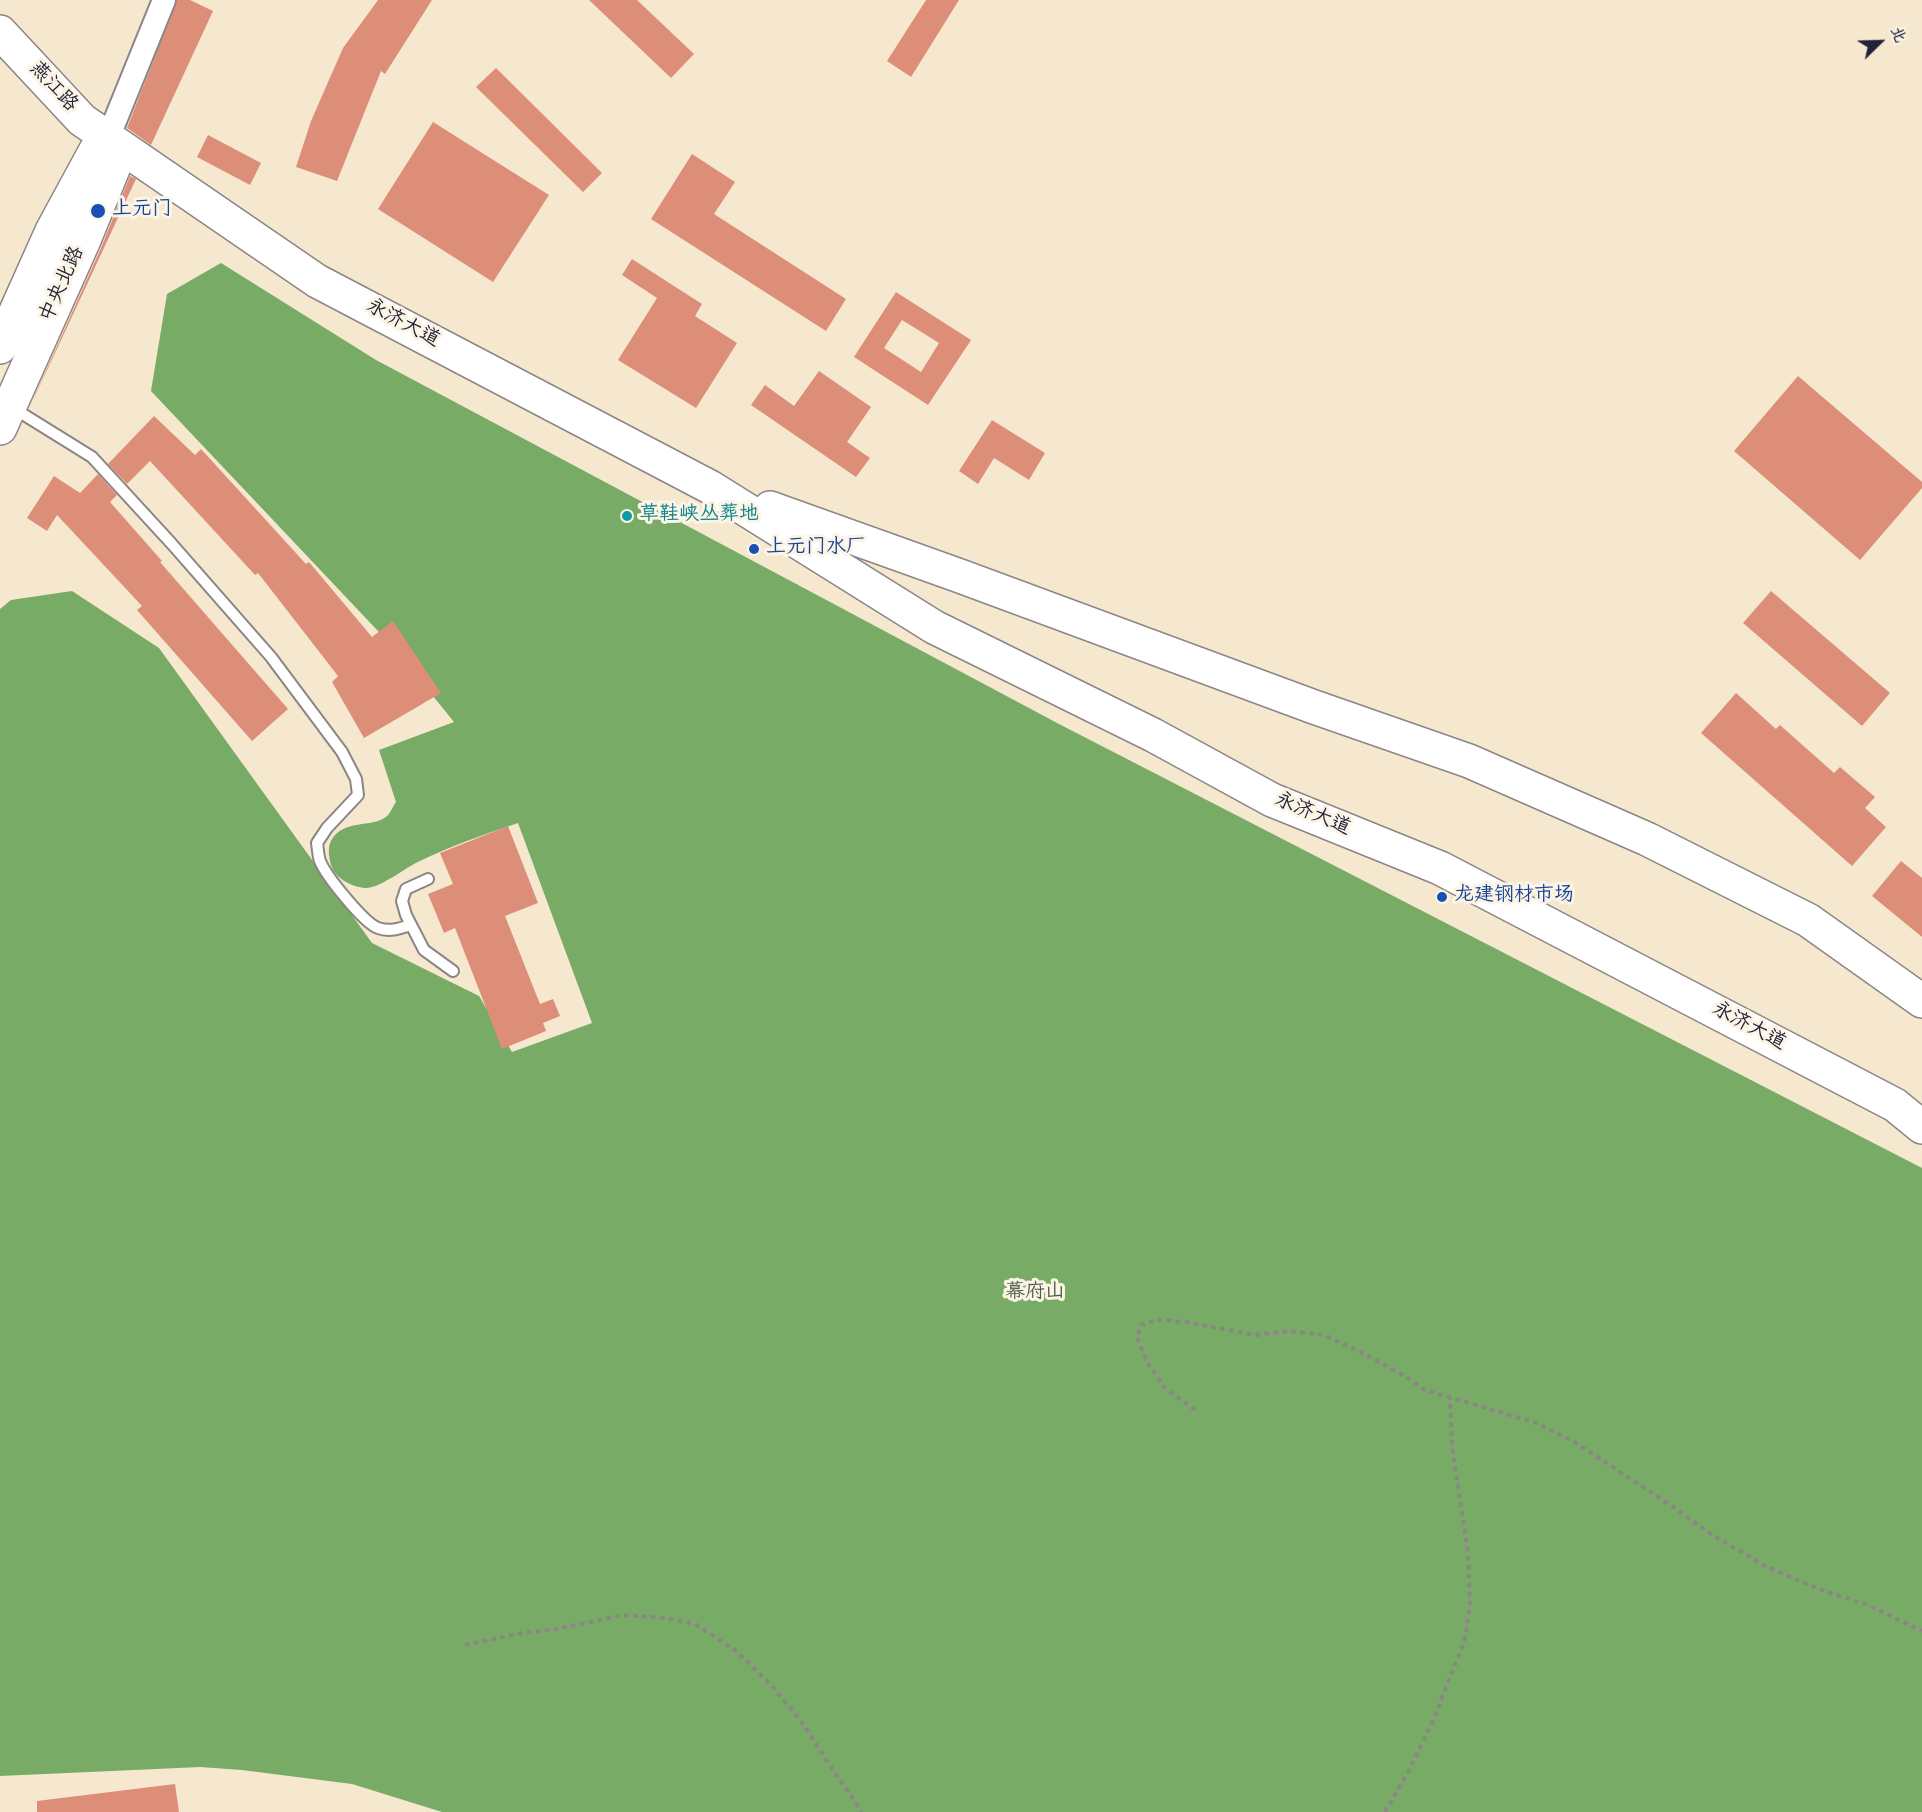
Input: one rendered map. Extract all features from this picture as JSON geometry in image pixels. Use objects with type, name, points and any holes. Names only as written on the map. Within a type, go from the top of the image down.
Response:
[{"type":"main road","name":"燕江路","points":[[0,32],[82,120],[106,151]]},
{"type":"main road","points":[[0,56],[54,114],[106,151]]},
{"type":"main road","name":"中央北路","points":[[0,347],[52,231],[106,151]]},
{"type":"main road","name":"中央北路","points":[[5,417],[80,250],[106,151]]},
{"type":"main road","name":"永济大道","points":[[106,151],[317,280],[710,487],[934,627],[1153,735],[1272,800],[1440,868],[1895,1105],[1922,1127]]},
{"type":"main road","name":"永济大道","points":[[710,487],[960,576],[1314,707],[1469,761],[1647,839],[1808,920],[1922,1001]]},
{"type":"street","name":"中央北路","points":[[106,151],[164,0]]},
{"type":"lane","points":[[5,417],[92,457],[271,657],[342,752],[356,779],[358,795],[327,828],[317,843],[319,861],[365,920],[377,928],[388,931],[410,925]]},
{"type":"lane","points":[[428,879],[406,889],[402,901],[410,925],[424,950],[453,971]]},
{"type":"path","points":[[1195,1410],[1166,1388],[1147,1362],[1137,1338],[1141,1325],[1157,1320],[1185,1322],[1255,1335],[1288,1330],[1324,1335],[1405,1376],[1425,1390],[1534,1422],[1576,1443],[1711,1534],[1765,1566],[1824,1591],[1868,1605],[1922,1631]]},
{"type":"path","points":[[1385,1812],[1433,1721],[1465,1640],[1470,1604],[1468,1552],[1452,1445],[1449,1398]]},
{"type":"path","points":[[465,1645],[624,1615],[665,1617],[695,1624],[736,1651],[771,1685],[801,1720],[861,1812]]},
{"type":"green space","name":"幕府山","points":[[221,263],[376,360],[1059,724],[1922,1168],[1922,1812],[442,1812],[352,1784],[242,1770],[200,1767],[0,1776],[0,609],[11,600],[72,591],[159,648],[372,943],[479,996],[512,1052],[592,1023],[518,823],[468,840],[414,864],[373,887],[362,888],[351,884],[333,870],[329,849],[330,842],[337,833],[351,826],[380,820],[387,816],[396,802],[379,750],[454,722],[395,649],[151,391],[167,294]]},
{"type":"building","points":[[177,0],[190,0],[213,11],[151,145],[127,128]]},
{"type":"building","points":[[378,0],[432,0],[385,74],[381,71],[337,181],[296,167],[311,121],[343,48]]},
{"type":"building","points":[[589,0],[637,0],[694,54],[671,78]]},
{"type":"building","points":[[926,0],[959,0],[911,77],[887,61]]},
{"type":"building","points":[[496,68],[602,173],[583,192],[476,87]]},
{"type":"building","points":[[433,122],[549,195],[493,282],[378,209]]},
{"type":"building","points":[[208,135],[261,163],[250,185],[197,157]]},
{"type":"building","points":[[692,154],[735,182],[714,214],[846,299],[826,331],[651,219]]},
{"type":"building","points":[[130,176],[136,179],[29,409],[101,248]]},
{"type":"building","points":[[632,259],[702,304],[695,316],[737,343],[696,408],[618,360],[657,298],[622,275]]},
{"type":"building","points":[[896,292],[971,340],[928,405],[854,357]],"holes":[[[902,320],[939,343],[921,372],[884,348]]]},
{"type":"building","points":[[819,371],[871,407],[847,442],[870,458],[856,477],[751,405],[765,385],[794,406]]},
{"type":"building","points":[[1798,376],[1922,482],[1922,488],[1860,560],[1734,451]]},
{"type":"building","points":[[154,416],[195,455],[201,449],[306,564],[309,562],[372,637],[393,621],[441,693],[364,738],[332,682],[338,676],[258,573],[255,575],[150,461],[127,484],[108,464]]},
{"type":"building","points":[[992,420],[1045,453],[1029,480],[994,458],[978,484],[959,471]]},
{"type":"building","points":[[98,474],[117,495],[110,502],[288,709],[252,741],[137,610],[142,606],[57,515],[47,531],[27,518],[54,476],[80,493]]},
{"type":"building","points":[[1771,591],[1890,693],[1862,726],[1743,623]]},
{"type":"building","points":[[1736,693],[1776,729],[1780,725],[1834,773],[1840,767],[1875,797],[1865,808],[1886,827],[1852,866],[1701,733]]},
{"type":"building","points":[[508,826],[538,903],[505,916],[540,1004],[553,999],[560,1016],[543,1023],[546,1031],[502,1049],[455,928],[444,933],[428,894],[453,884],[440,853]]},
{"type":"building","points":[[1901,861],[1922,878],[1922,937],[1872,896]]},
{"type":"building","points":[[175,1784],[179,1812],[37,1812],[37,1801]]},
{"type":"place","name":"上元门","points":[[98,211]]},
{"type":"place","name":"草鞋峡丛葬地","points":[[627,516]]},
{"type":"place","name":"上元门水厂","points":[[754,549]]},
{"type":"place","name":"龙建钢材市场","points":[[1442,897]]}]
